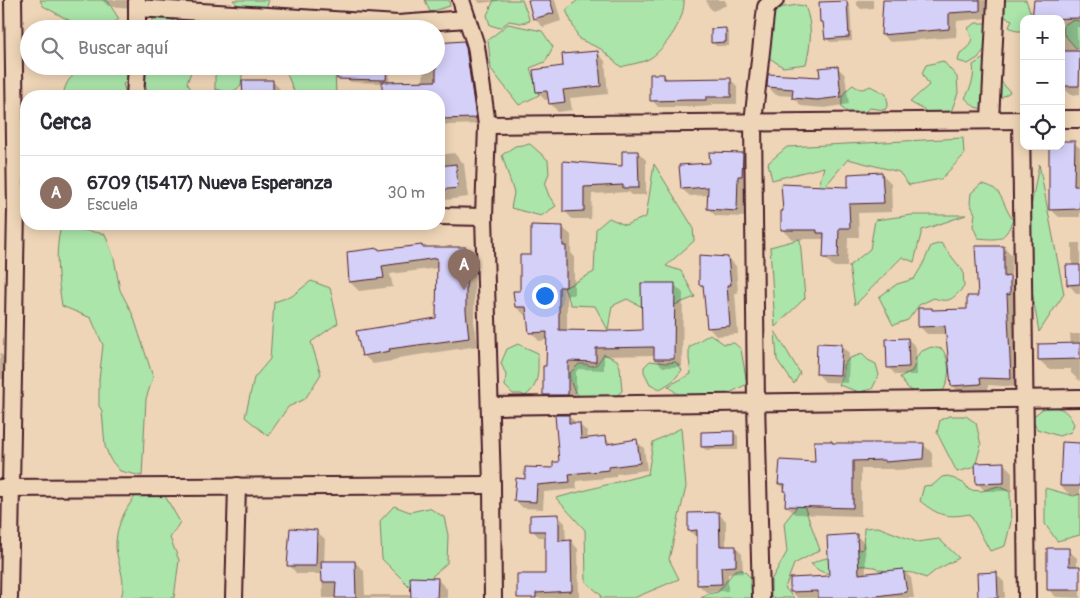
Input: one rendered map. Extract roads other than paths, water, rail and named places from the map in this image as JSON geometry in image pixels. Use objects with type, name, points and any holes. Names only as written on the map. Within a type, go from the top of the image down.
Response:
[{"type":"street","points":[[9,598],[5,488],[14,209],[13,0]]},
{"type":"street","points":[[461,0],[476,46],[487,125],[484,217],[492,485],[493,598]]},
{"type":"street","points":[[761,598],[756,402],[753,122],[766,7],[774,0]]},
{"type":"street","points":[[990,120],[996,0]]},
{"type":"street","points":[[137,20],[137,4],[346,20]]},
{"type":"street","points":[[444,20],[467,18]]},
{"type":"street","points":[[135,90],[136,75]]},
{"type":"street","points":[[1065,120],[1080,119]]},
{"type":"street","points":[[487,125],[1020,120]]},
{"type":"street","points":[[1023,150],[1027,598]]},
{"type":"street","points":[[445,216],[484,217]]},
{"type":"street","points":[[490,406],[1080,398]]},
{"type":"street","points":[[5,488],[492,485]]},
{"type":"street","points":[[234,598],[237,486]]},
{"type":"place","name":"6709 (15417) Nueva Esperanza","points":[[464,290]]}]
